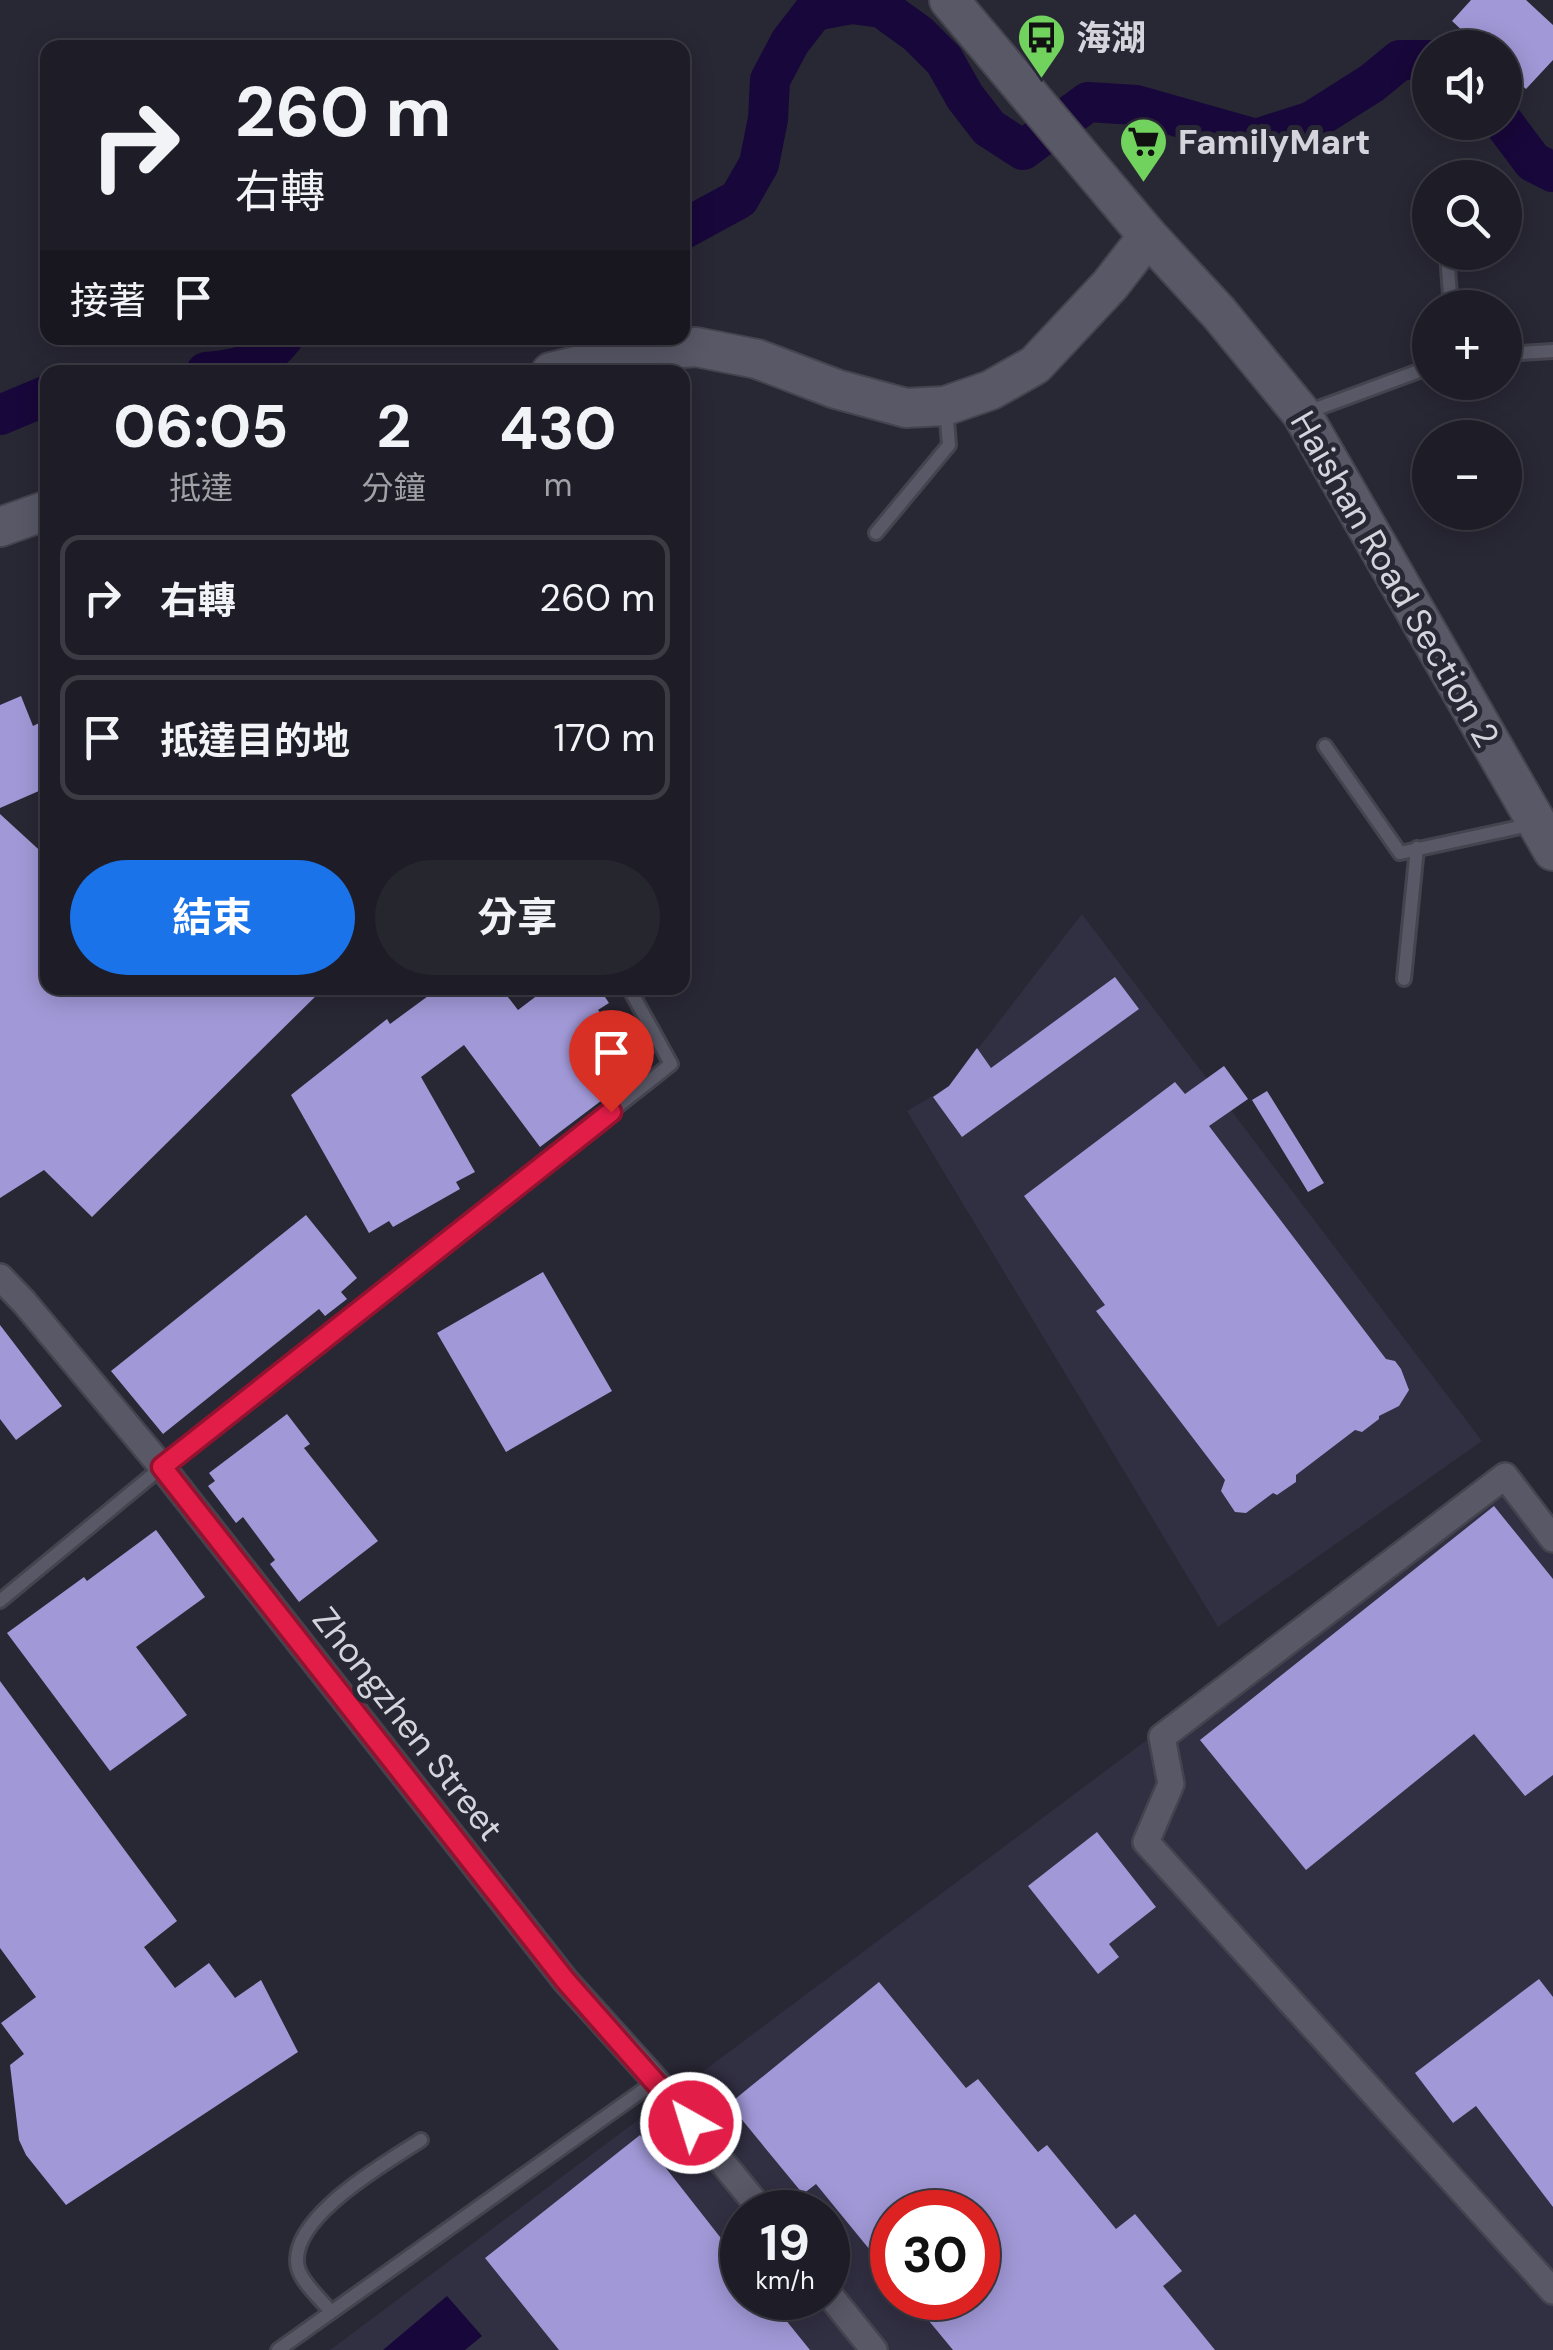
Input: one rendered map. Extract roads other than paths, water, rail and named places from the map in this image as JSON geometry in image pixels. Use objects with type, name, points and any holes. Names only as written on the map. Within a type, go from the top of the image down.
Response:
[{"type":"main road","name":"Haishan Road Section 2","points":[[949,0],[1148,236],[1219,312],[1302,414],[1545,837]]},
{"type":"main road","points":[[580,365],[639,351],[696,347],[757,359],[906,408],[945,406],[990,390],[1035,365],[1110,285],[1148,236]]},
{"type":"main road","points":[[0,527],[40,513]]},
{"type":"street","name":"Zhongzhen Street","points":[[0,1278],[162,1467],[565,1980],[656,2081],[745,2190]]},
{"type":"street","points":[[1553,1539],[1505,1476],[1162,1738],[1171,1784],[1146,1842],[1553,2292]]},
{"type":"street","points":[[850,2320],[874,2350]]},
{"type":"lane","points":[[1522,353],[1553,350]]},
{"type":"lane","points":[[1302,414],[1412,374]]},
{"type":"lane","points":[[876,533],[949,445],[945,406]]},
{"type":"lane","points":[[1325,746],[1400,852],[1545,837]]},
{"type":"lane","points":[[1404,979],[1417,848]]},
{"type":"lane","points":[[0,1601],[162,1467],[671,1064],[633,995]]},
{"type":"lane","points":[[278,2350],[656,2081]]},
{"type":"lane","points":[[330,2312],[299,2271],[297,2251],[328,2203],[421,2140]]},
{"type":"waterway","points":[[690,226],[739,199],[759,164],[768,119],[770,80],[790,42],[814,11],[851,4],[882,8],[918,34],[944,60],[989,128],[1023,150],[1088,102],[1136,105],[1256,139],[1312,121],[1400,60],[1412,60]]},
{"type":"waterway","points":[[1516,140],[1533,162],[1553,172]]},
{"type":"waterway","points":[[245,365],[277,345]]},
{"type":"waterway","points":[[0,415],[40,398]]},
{"type":"place","name":"海湖","points":[[1041,80]]},
{"type":"place","name":"FamilyMart","points":[[1143,184]]}]
